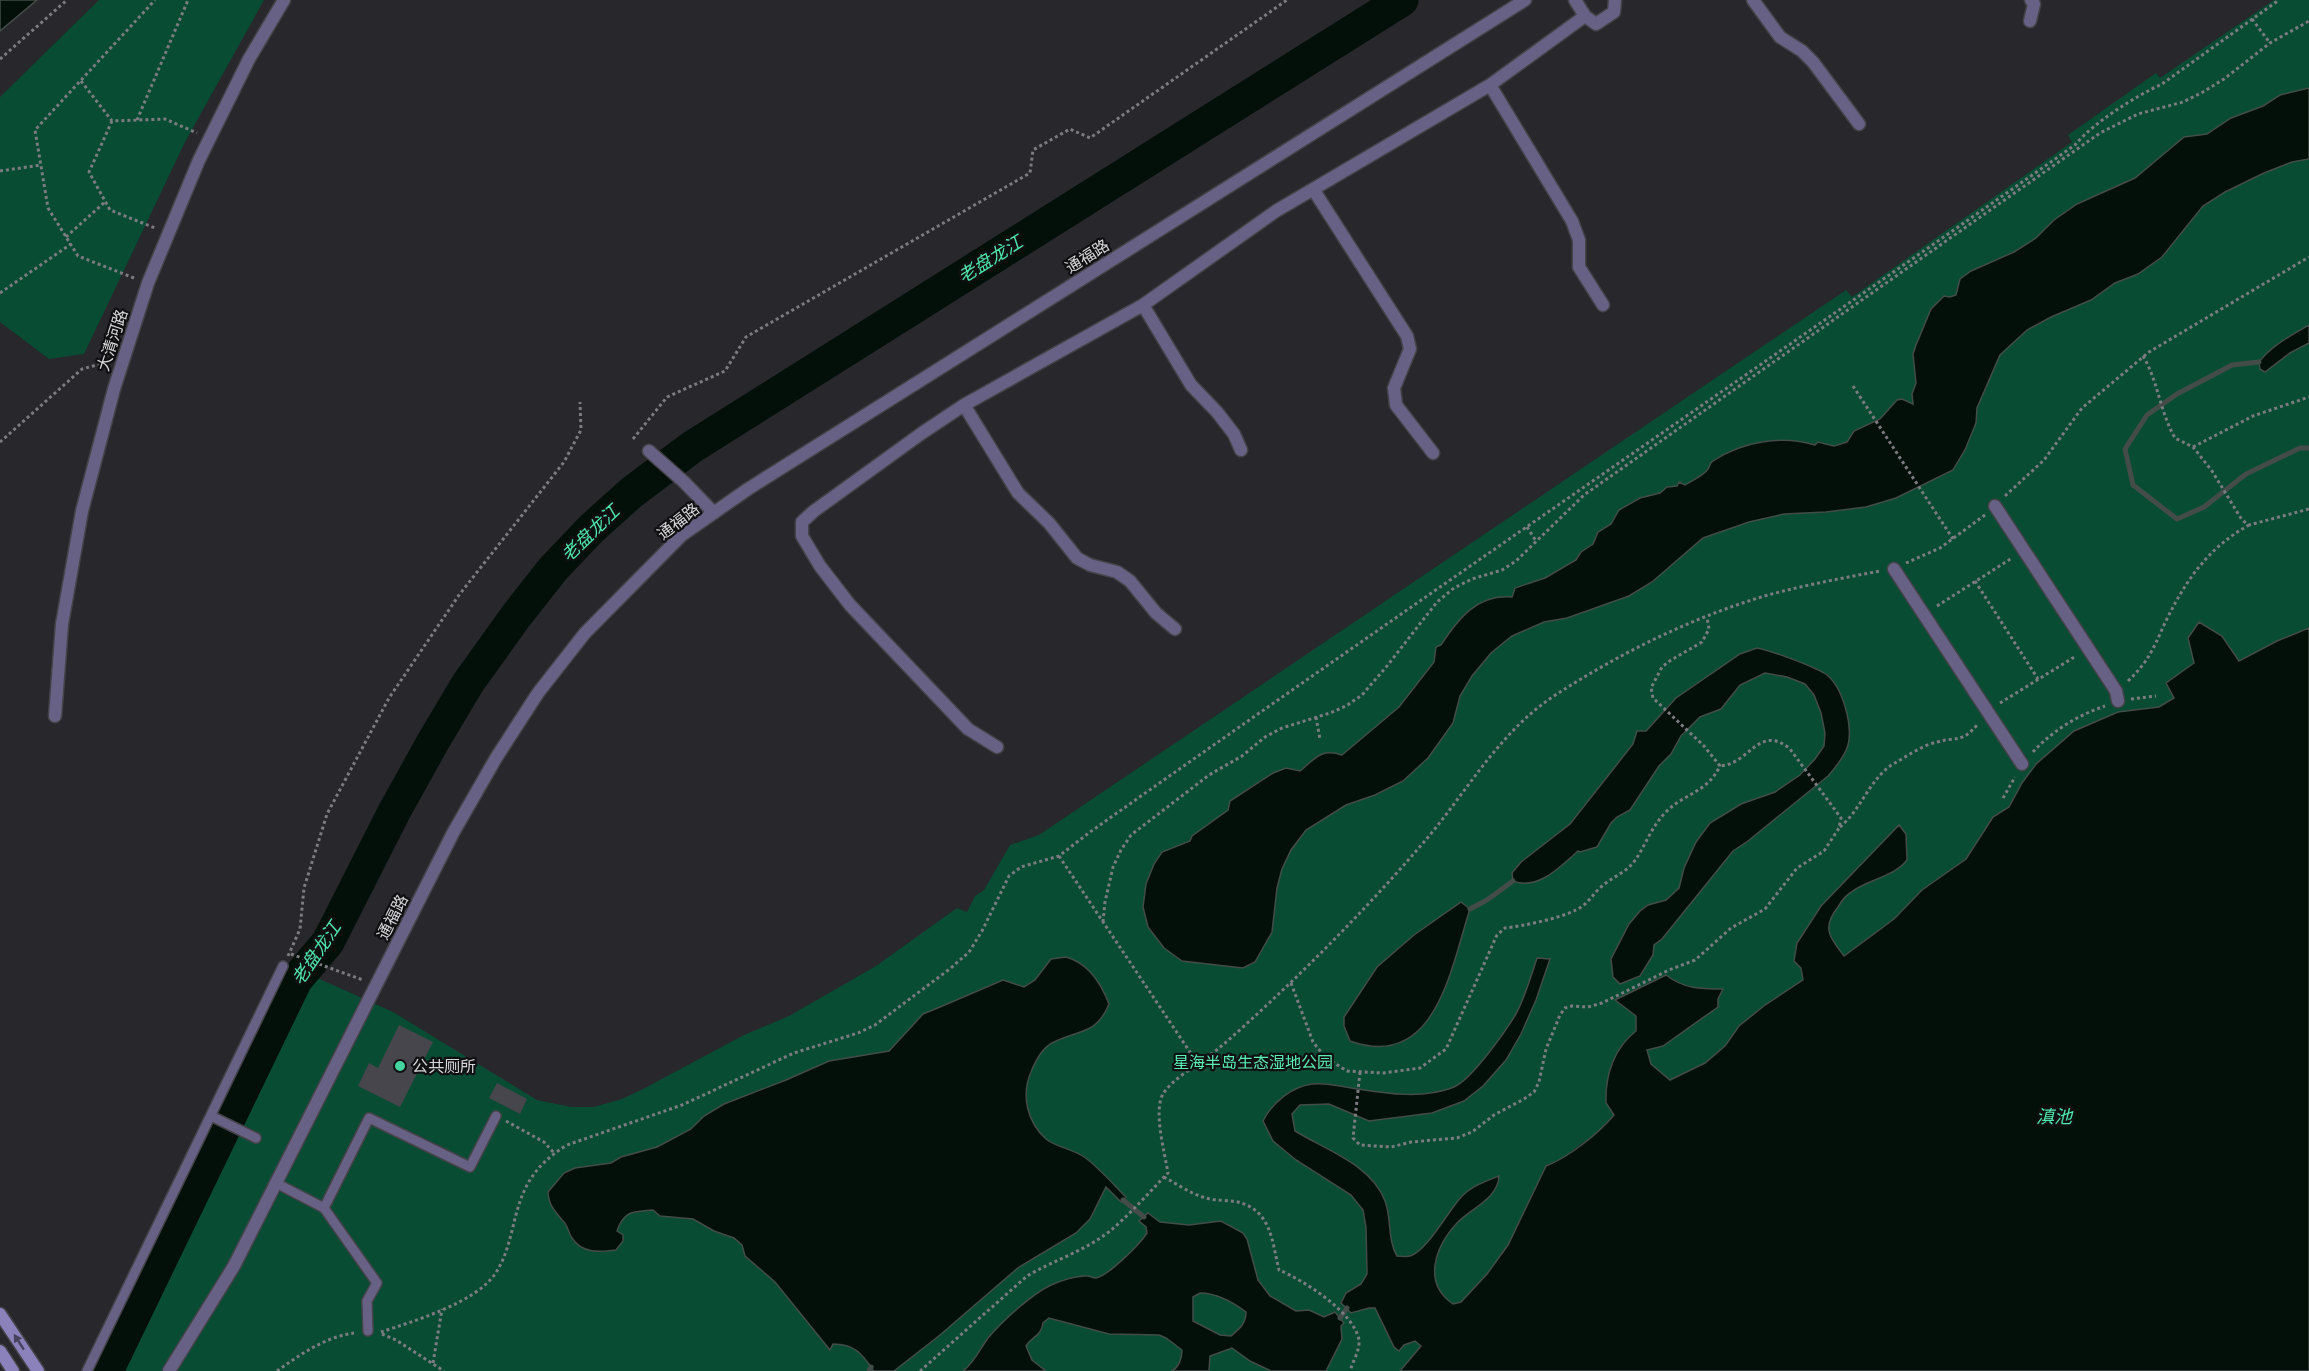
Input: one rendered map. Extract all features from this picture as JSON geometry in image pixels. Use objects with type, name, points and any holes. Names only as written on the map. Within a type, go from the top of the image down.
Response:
[{"type":"main road","points":[[0,1314],[38,1371]]},
{"type":"main road","points":[[0,1351],[13,1371]]},
{"type":"street","name":"大清河路","points":[[55,716],[62,624],[82,512],[124,358],[148,283],[209,138],[249,59],[284,0]]},
{"type":"street","name":"通福路","points":[[169,1371],[234,1266],[453,833],[496,758],[538,693],[585,633],[631,585],[682,535],[714,513],[1525,0]]},
{"type":"street","points":[[1575,0],[1585,16],[1596,24],[1614,12],[1615,0]]},
{"type":"street","points":[[1753,0],[1780,37],[1814,62],[1859,124]]},
{"type":"street","points":[[2030,21],[2034,4],[2031,0]]},
{"type":"street","points":[[997,747],[968,729],[850,604],[820,566],[802,536],[802,522],[814,510],[964,405],[1143,305],[1276,211],[1490,85],[1585,16]]},
{"type":"street","points":[[1490,85],[1572,221],[1579,240],[1579,267],[1603,305]]},
{"type":"street","points":[[1313,189],[1407,336],[1410,349],[1394,388],[1396,405],[1433,453]]},
{"type":"street","points":[[1143,305],[1191,385],[1234,434],[1241,450]]},
{"type":"street","points":[[964,405],[1018,493],[1049,523],[1077,558],[1090,565],[1117,572],[1130,580],[1156,613],[1175,629]]},
{"type":"street","points":[[650,451],[714,513]]},
{"type":"street","points":[[1995,506],[2117,696]]},
{"type":"street","points":[[1894,569],[2022,764]]},
{"type":"lane","points":[[87,1371],[283,966]]},
{"type":"lane","points":[[211,1116],[256,1138]]},
{"type":"lane","points":[[324,1208],[369,1118],[470,1167],[496,1116]]},
{"type":"lane","points":[[276,1183],[324,1208],[377,1283],[367,1301],[368,1331]]},
{"type":"path","points":[[0,59],[67,0]]},
{"type":"path","points":[[148,283],[78,256],[48,208],[35,130],[155,0]]},
{"type":"path","points":[[136,120],[188,0]]},
{"type":"path","points":[[633,439],[667,397],[725,371],[746,337],[1030,173],[1033,150],[1070,129],[1090,138],[1287,0]]},
{"type":"path","points":[[444,1371],[396,1340],[379,1333],[469,1297],[495,1275],[506,1255],[519,1200],[530,1178],[554,1153],[567,1145],[682,1105],[794,1053],[858,1034],[875,1025],[969,952],[1009,876],[1021,867],[1059,856],[1449,579],[2075,145],[2083,135],[2143,92],[2162,84],[2279,0]]},
{"type":"path","points":[[2252,19],[2270,43]]},
{"type":"path","points":[[1103,922],[1113,867],[1131,835],[1209,775],[1242,756],[1265,737],[1282,728],[1330,714],[1362,694],[1388,666],[1437,602],[1454,588],[1472,579],[1502,570],[1516,561],[1584,495],[2100,133],[2138,114],[2183,102],[2203,92],[2224,80],[2270,43],[2309,21]]},
{"type":"path","points":[[81,81],[112,121]]},
{"type":"path","points":[[112,121],[165,119],[209,138]]},
{"type":"path","points":[[112,121],[89,172],[110,210],[169,234]]},
{"type":"path","points":[[0,171],[41,165]]},
{"type":"path","points":[[66,237],[105,202]]},
{"type":"path","points":[[0,292],[71,244]]},
{"type":"path","points":[[920,1371],[1027,1276],[1079,1250],[1109,1231],[1168,1173],[1159,1116],[1161,1096],[1171,1084],[1223,1045],[1291,983],[1422,844],[1493,753],[1527,716],[1555,695],[1626,653],[1677,628],[1768,596],[1894,569],[1940,548],[1995,506],[2044,460],[2082,408],[2144,356],[2309,257]]},
{"type":"path","points":[[1848,303],[1852,308]]},
{"type":"path","points":[[2144,356],[2151,369],[2155,387],[2175,438],[2193,447],[2242,520],[2249,525]]},
{"type":"path","points":[[0,442],[82,369],[124,358]]},
{"type":"path","points":[[1853,386],[1953,539]]},
{"type":"path","points":[[2193,447],[2253,417],[2309,397]]},
{"type":"path","points":[[283,966],[300,929],[304,888],[327,814],[390,698],[459,595],[564,462],[581,430],[580,402]]},
{"type":"path","points":[[2003,798],[2022,764],[2052,735],[2117,696],[2143,667],[2154,651],[2163,627],[2188,582],[2207,556],[2228,536],[2249,525],[2309,509]]},
{"type":"path","points":[[1526,527],[1536,541]]},
{"type":"path","points":[[1923,614],[2024,551]]},
{"type":"path","points":[[1449,579],[1454,588]]},
{"type":"path","points":[[1975,581],[2038,679]]},
{"type":"path","points":[[1707,617],[1709,629],[1702,642],[1662,667],[1651,688],[1653,698],[1704,746],[1720,766]]},
{"type":"path","points":[[1360,1072],[1353,1138],[1360,1145],[1391,1147],[1411,1142],[1457,1138],[1472,1132],[1494,1115],[1534,1092],[1539,1082],[1546,1050],[1565,1008],[1572,1005],[1588,1007],[1602,1003],[1669,970],[1695,960],[1731,928],[1766,909],[1797,868],[1824,851],[1881,773],[1894,763],[1937,742],[1959,740],[1974,729],[1988,711],[2088,648]]},
{"type":"path","points":[[2117,696],[2156,696]]},
{"type":"path","points":[[1316,717],[1320,739]]},
{"type":"path","points":[[1291,983],[1313,1042],[1325,1057],[1347,1071],[1383,1073],[1420,1068],[1446,1049],[1497,935],[1505,928],[1576,910],[1593,898],[1600,888],[1635,861],[1654,827],[1676,802],[1697,792],[1710,782],[1720,766],[1734,762],[1759,743],[1771,739],[1780,741],[1790,749],[1841,818],[1839,828]]},
{"type":"path","points":[[1059,856],[1198,1064]]},
{"type":"path","points":[[289,954],[376,985]]},
{"type":"path","points":[[496,1116],[531,1133],[554,1153]]},
{"type":"path","points":[[1164,1177],[1204,1198],[1239,1202],[1255,1210],[1265,1222],[1273,1238],[1279,1270],[1332,1302],[1355,1329],[1359,1349],[1350,1371]]},
{"type":"path","points":[[433,1364],[441,1309]]},
{"type":"path","points":[[277,1371],[307,1350],[326,1341],[342,1335],[368,1331]]},
{"type":"green space","points":[[99,0],[264,0],[185,142],[84,354],[49,359],[0,322],[0,97]]},
{"type":"green space","name":"星海半岛生态湿地公园","points":[[2274,0],[2309,0],[2309,628],[2276,641],[2239,661],[2222,636],[2188,638],[2194,663],[2167,683],[2175,698],[2159,707],[2118,712],[2022,783],[2009,807],[1993,817],[1966,859],[1922,890],[1894,919],[1845,956],[1765,1005],[1739,1026],[1725,1046],[1705,1063],[1670,1080],[1614,1115],[1596,1136],[1582,1143],[1559,1161],[1546,1166],[1508,1245],[1487,1274],[1400,1371],[107,1371],[296,980],[304,972],[393,1012],[537,1100],[571,1107],[594,1107],[622,1099],[645,1088],[744,1035],[789,1016],[876,966],[957,908],[967,912],[975,896],[984,890],[1010,845],[1039,835],[1846,290],[1852,297],[2072,142],[2068,135],[2156,73],[2160,78]]},
{"type":"water","points":[[0,0],[37,0],[0,31]]},
{"type":"water","points":[[2309,88],[2309,159],[2292,162],[2264,173],[2225,192],[2203,206],[2162,257],[2138,274],[2115,283],[2091,300],[2027,330],[2000,355],[1977,408],[1976,423],[1965,450],[1953,470],[1896,498],[1866,507],[1784,514],[1749,522],[1703,538],[1652,582],[1629,596],[1567,618],[1544,622],[1512,636],[1491,653],[1472,676],[1460,696],[1453,723],[1428,758],[1403,781],[1375,795],[1346,805],[1306,830],[1291,850],[1282,869],[1277,888],[1272,932],[1255,962],[1243,968],[1182,961],[1164,948],[1148,927],[1143,907],[1146,884],[1162,852],[1190,841],[1192,836],[1228,810],[1230,801],[1273,773],[1286,768],[1300,771],[1323,754],[1342,755],[1399,707],[1434,662],[1436,647],[1441,645],[1454,626],[1470,610],[1489,600],[1512,597],[1515,588],[1545,578],[1576,560],[1581,552],[1593,544],[1598,532],[1611,524],[1619,510],[1640,498],[1660,493],[1667,487],[1677,486],[1679,482],[1685,485],[1703,474],[1712,462],[1725,454],[1750,445],[1777,440],[1815,445],[1818,442],[1834,446],[1847,442],[1854,431],[1880,419],[1897,400],[1902,399],[1913,404],[1912,394],[1916,383],[1913,354],[1916,345],[1931,309],[1944,296],[1956,295],[1960,279],[1971,271],[2014,252],[2036,238],[2054,220],[2077,204],[2135,178],[2184,137],[2207,134],[2231,118],[2263,106],[2280,95]]},
{"type":"water","points":[[2309,325],[2309,343],[2290,353],[2265,372],[2260,369],[2259,362],[2270,351]]},
{"type":"water","name":"滇池","points":[[2199,622],[2222,636],[2239,661],[2277,641],[2309,628],[2309,1371],[1400,1371],[1421,1346],[1415,1341],[1404,1345],[1399,1351],[1394,1347],[1375,1308],[1351,1313],[1341,1303],[1346,1293],[1361,1284],[1367,1274],[1366,1227],[1363,1210],[1351,1195],[1296,1160],[1273,1141],[1263,1121],[1283,1097],[1312,1084],[1406,1094],[1431,1093],[1454,1087],[1479,1065],[1511,1022],[1522,1001],[1537,958],[1550,959],[1536,1000],[1506,1060],[1483,1086],[1464,1101],[1432,1113],[1369,1121],[1329,1104],[1300,1105],[1292,1114],[1295,1131],[1359,1168],[1379,1188],[1387,1208],[1392,1243],[1397,1256],[1417,1253],[1466,1192],[1499,1176],[1494,1191],[1457,1223],[1438,1254],[1435,1265],[1437,1286],[1453,1304],[1461,1302],[1487,1274],[1508,1245],[1546,1166],[1583,1144],[1614,1115],[1606,1103],[1609,1072],[1622,1045],[1636,1031],[1636,1016],[1615,1000],[1666,975],[1686,986],[1723,989],[1718,999],[1718,1007],[1663,1046],[1647,1050],[1651,1064],[1670,1080],[1705,1063],[1725,1046],[1739,1026],[1765,1005],[1803,980],[1801,968],[1794,961],[1797,943],[1821,906],[1899,825],[1906,834],[1907,860],[1895,871],[1864,884],[1848,894],[1830,921],[1831,938],[1844,956],[1894,919],[1922,890],[1966,859],[1993,817],[2009,807],[2036,764],[2074,731],[2118,712],[2159,707],[2174,698],[2166,683],[2194,663],[2188,638]]},
{"type":"water","points":[[1757,648],[1814,668],[1833,681],[1842,698],[1848,718],[1847,749],[1828,776],[1733,851],[1662,939],[1654,945],[1653,955],[1640,976],[1620,984],[1613,977],[1611,959],[1629,924],[1648,905],[1666,900],[1679,888],[1684,868],[1696,842],[1710,823],[1741,804],[1775,792],[1800,775],[1824,746],[1825,733],[1821,713],[1814,695],[1805,684],[1787,677],[1765,673],[1740,685],[1721,709],[1700,717],[1681,736],[1671,754],[1659,766],[1630,810],[1611,823],[1597,847],[1578,851],[1548,875],[1531,883],[1513,881],[1512,873],[1521,862],[1570,824],[1633,744],[1637,731],[1646,731],[1676,698],[1740,654]]},
{"type":"water","points":[[1461,902],[1470,909],[1455,958],[1435,1008],[1421,1028],[1402,1042],[1379,1047],[1350,1041],[1344,1026],[1344,1017],[1377,967],[1414,935]]},
{"type":"water","points":[[1066,957],[1081,964],[1093,975],[1109,1004],[1104,1014],[1092,1027],[1052,1043],[1042,1052],[1034,1064],[1026,1090],[1030,1116],[1034,1125],[1046,1139],[1087,1159],[1126,1197],[1121,1202],[1106,1187],[1090,1219],[1076,1233],[1019,1267],[894,1371],[874,1371],[862,1355],[841,1344],[833,1344],[830,1350],[775,1282],[745,1256],[742,1245],[734,1238],[714,1231],[693,1219],[660,1216],[653,1210],[630,1213],[623,1219],[617,1231],[623,1235],[623,1241],[616,1250],[592,1251],[576,1243],[551,1204],[548,1192],[564,1173],[575,1168],[611,1163],[621,1157],[657,1147],[691,1129],[704,1116],[724,1104],[829,1061],[889,1051],[923,1014],[1003,980],[1024,987],[1035,980],[1051,959]]},
{"type":"water","points":[[1148,1213],[1160,1222],[1189,1225],[1221,1221],[1243,1233],[1247,1239],[1258,1280],[1270,1296],[1296,1311],[1309,1310],[1324,1317],[1335,1312],[1344,1323],[1341,1326],[1342,1339],[1326,1371],[1271,1371],[1250,1361],[1232,1348],[1210,1356],[1209,1371],[1171,1371],[1180,1362],[1182,1350],[1166,1338],[1159,1335],[1109,1334],[1049,1318],[1026,1346],[1032,1360],[1046,1371],[963,1371],[974,1360],[994,1331],[1035,1295],[1051,1285],[1069,1279],[1083,1276],[1096,1278],[1116,1266],[1147,1233],[1146,1227],[1139,1221]],"holes":[[[1200,1293],[1224,1299],[1246,1312],[1243,1323],[1231,1336],[1220,1335],[1193,1321],[1193,1297]]]},
{"type":"building","name":"公共厕所","points":[[399,1025],[433,1042],[400,1107],[358,1086],[369,1063],[378,1068]]},
{"type":"building","points":[[497,1083],[527,1099],[520,1114],[489,1098]]},
{"type":"waterway","name":"老盘龙江","points":[[107,1371],[296,980],[328,942],[394,812],[468,683],[553,569],[591,529],[631,493],[692,447],[1402,0]]},
{"type":"waterway","points":[[2259,362],[2232,365],[2177,394],[2147,415],[2125,449],[2133,485],[2177,519],[2204,507],[2246,474],[2300,448],[2309,448]]},
{"type":"waterway","points":[[1470,909],[1513,881]]},
{"type":"waterway","points":[[1123,1200],[1144,1217]]},
{"type":"waterway","points":[[1340,1318],[1347,1308]]},
{"type":"waterway","points":[[869,1371],[871,1367]]},
{"type":"place","name":"公共厕所","points":[[400,1066]]}]
